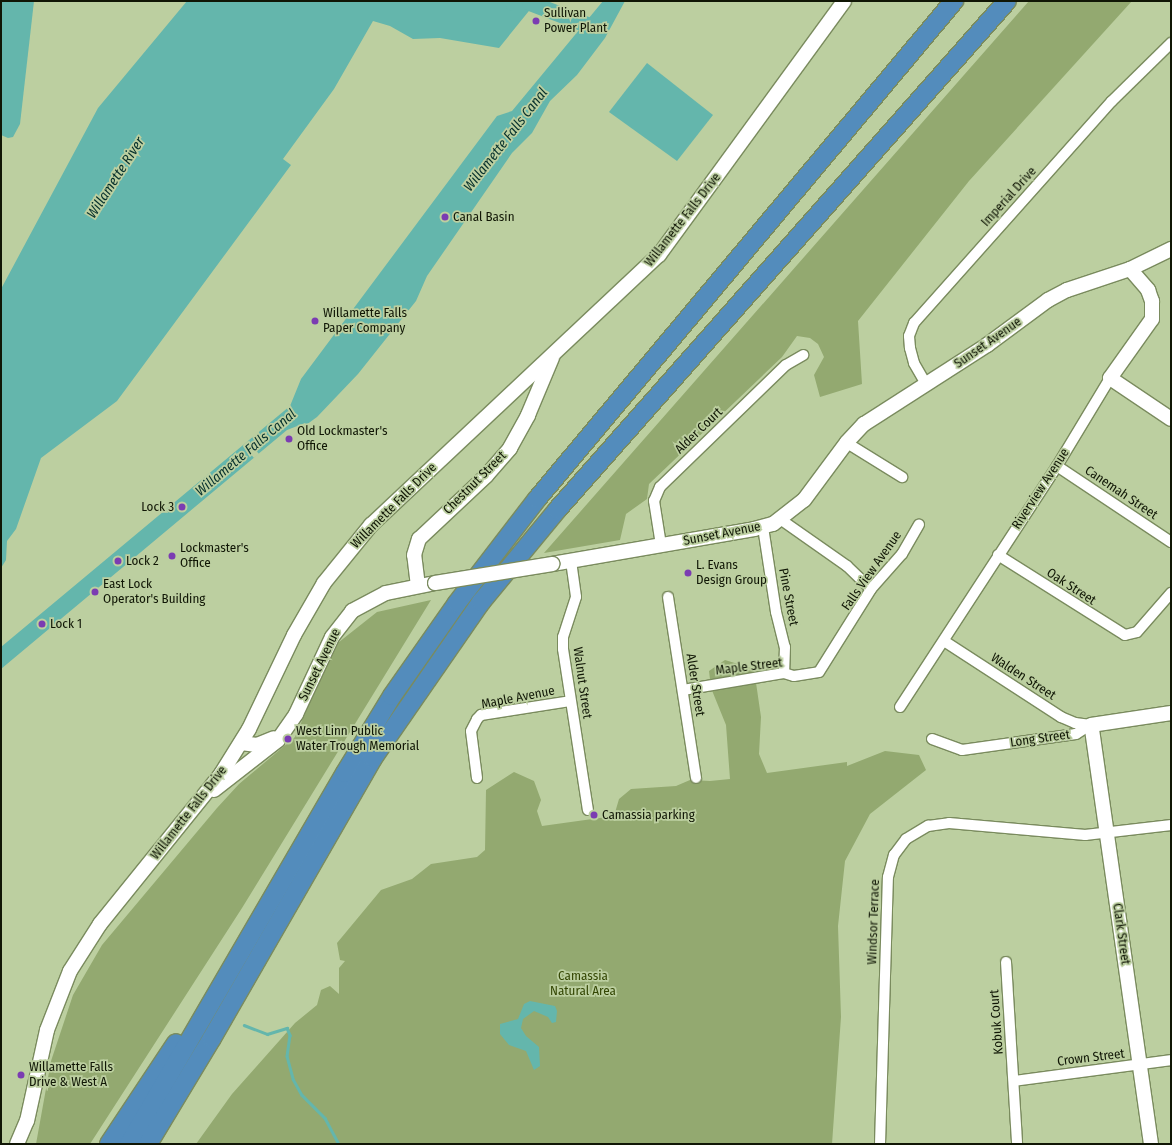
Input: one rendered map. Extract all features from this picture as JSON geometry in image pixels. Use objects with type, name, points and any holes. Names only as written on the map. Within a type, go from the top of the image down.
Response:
[{"type":"highway","points":[[151,1142],[373,758],[477,608],[557,510],[1007,1]]},
{"type":"highway","points":[[129,1144],[392,696],[457,604],[537,499],[952,2]]},
{"type":"highway","points":[[109,1144],[208,994],[256,926]]},
{"type":"street","name":"Willamette Falls Drive","points":[[21,1140],[47,1030],[70,971],[100,924],[206,796],[241,743],[304,615],[348,551],[388,508],[644,271],[672,239],[844,1]]},
{"type":"street","name":"Imperial Drive","points":[[926,384],[914,363],[910,348],[909,336],[914,323],[1112,101],[1171,42]]},
{"type":"street","name":"Sunset Avenue","points":[[206,796],[264,752],[284,732],[342,621],[368,601],[386,593],[434,583],[571,561],[763,527],[780,519],[798,506],[812,491],[847,443],[864,424],[987,346],[1052,298],[1130,269],[1171,250]]},
{"type":"street","name":"Riverview Avenue","points":[[900,707],[944,641],[998,554],[1057,466],[1110,378],[1152,319],[1152,301],[1148,290],[1130,269]]},
{"type":"street","name":"Chestnut Street","points":[[418,586],[414,555],[417,543],[486,476],[510,448],[528,415],[553,356]]},
{"type":"street","name":"Alder Court","points":[[661,545],[654,501],[660,487],[786,365],[803,356]]},
{"type":"street","points":[[1110,378],[1171,419]]},
{"type":"street","points":[[847,443],[902,477]]},
{"type":"street","name":"Canemah Street","points":[[1057,466],[1171,542]]},
{"type":"street","points":[[780,519],[847,566],[871,589]]},
{"type":"street","name":"Falls View Avenue","points":[[819,672],[871,589],[902,554],[919,524]]},
{"type":"street","name":"Pine Street","points":[[763,527],[776,612],[785,647],[784,673]]},
{"type":"street","name":"Oak Street","points":[[998,554],[1121,633],[1132,634],[1168,603]]},
{"type":"street","name":"Walnut Street","points":[[571,561],[576,597],[563,636],[570,701],[588,810]]},
{"type":"street","points":[[1168,603],[1171,593]]},
{"type":"street","name":"Alder Street","points":[[668,597],[696,778]]},
{"type":"street","name":"Walden Street","points":[[944,641],[1061,717],[1075,723],[1091,725]]},
{"type":"street","name":"Maple Street","points":[[682,690],[784,673],[794,676],[819,672]]},
{"type":"street","name":"Maple Avenue","points":[[477,778],[471,731],[473,725],[481,715],[570,701]]},
{"type":"street","name":"Long Street","points":[[932,739],[962,750],[1076,734],[1091,725],[1171,712]]},
{"type":"street","name":"Clark Street","points":[[1091,725],[1151,1144]]},
{"type":"street","points":[[241,743],[257,745],[284,732]]},
{"type":"street","name":"Windsor Terrace","points":[[880,1144],[888,877],[894,855],[900,847],[920,830],[949,823],[1085,835],[1107,834],[1171,825]]},
{"type":"street","name":"Kobuk Court","points":[[1006,962],[1017,1144]]},
{"type":"street","name":"Crown Street","points":[[1014,1081],[1171,1060]]},
{"type":"green space","points":[[1029,1],[1132,1],[969,181],[858,321],[862,384],[820,397],[814,375],[824,357],[818,344],[810,338],[797,336],[782,357],[649,484],[647,499],[626,514],[620,540],[544,553]]},
{"type":"green space","points":[[431,600],[242,908],[90,1144],[36,1144],[51,1061],[73,995],[102,945],[217,808],[239,784],[295,737],[334,646],[377,612]]},
{"type":"green space","name":"Camassia Natural Area","points":[[725,660],[754,669],[761,717],[759,754],[767,773],[847,762],[847,766],[885,751],[919,755],[926,770],[870,814],[845,861],[838,926],[841,1017],[832,1144],[196,1144],[232,1094],[295,1023],[317,1005],[321,990],[330,986],[339,994],[339,968],[345,961],[340,960],[337,943],[381,890],[412,879],[431,864],[477,857],[485,850],[486,790],[514,772],[534,781],[541,800],[537,811],[542,826],[614,816],[619,799],[631,789],[676,786],[690,780],[710,781],[730,779],[726,725],[711,688],[709,671]]},
{"type":"water","points":[[1,1],[34,1],[20,124],[13,137],[8,138],[1,135]]},
{"type":"water","name":"Willamette River","points":[[187,1],[537,1],[499,48],[440,38],[413,39],[390,26],[373,21],[334,89],[283,159],[291,165],[117,401],[41,458],[16,529],[7,541],[6,560],[1,568],[1,289],[98,108]]},
{"type":"water","name":"Canal Basin","points":[[603,1],[625,1],[605,38],[577,75],[550,101],[532,133],[512,153],[427,276],[416,301],[358,374],[317,417],[306,425],[305,423],[287,430],[1,669],[1,647],[290,406],[301,379],[497,116],[512,111]]},
{"type":"water","points":[[647,63],[713,115],[677,161],[609,112]]},
{"type":"water","points":[[530,1001],[555,1006],[557,1011],[556,1022],[552,1023],[548,1017],[534,1011],[523,1019],[521,1028],[526,1036],[539,1047],[540,1066],[534,1070],[526,1051],[509,1045],[500,1034],[500,1024],[518,1019],[524,1004]]},
{"type":"pier","points":[[248,441],[259,454],[254,458],[243,445]]},
{"type":"waterway","points":[[513,3],[530,3],[593,27]]},
{"type":"waterway","points":[[244,1025],[267,1034],[287,1028],[290,1035],[287,1056],[293,1079],[302,1095],[325,1118],[339,1144]]},
{"type":"place","name":"Sullivan Power Plant","points":[[536,21]]},
{"type":"place","name":"Canal Basin","points":[[445,217]]},
{"type":"place","name":"Willamette Falls Paper Company","points":[[315,321]]},
{"type":"place","name":"Old Lockmaster's Office","points":[[289,439]]},
{"type":"place","name":"Lock 3","points":[[182,507]]},
{"type":"place","name":"Lockmaster's Office","points":[[172,556]]},
{"type":"place","name":"Lock 2","points":[[118,561]]},
{"type":"place","name":"L. Evans Design Group","points":[[688,573]]},
{"type":"place","name":"East Lock Operator's Building","points":[[95,592]]},
{"type":"place","name":"Lock 1","points":[[42,624]]},
{"type":"place","name":"West Linn Public Water Trough Memorial","points":[[288,739]]},
{"type":"place","name":"Camassia parking","points":[[594,815]]},
{"type":"place","name":"Willamette Falls Drive & West A","points":[[21,1075]]},
{"type":"water label","name":"Willamette Falls Canal","points":[[506,140]]},
{"type":"water label","name":"Willamette Falls Canal","points":[[246,453]]}]
